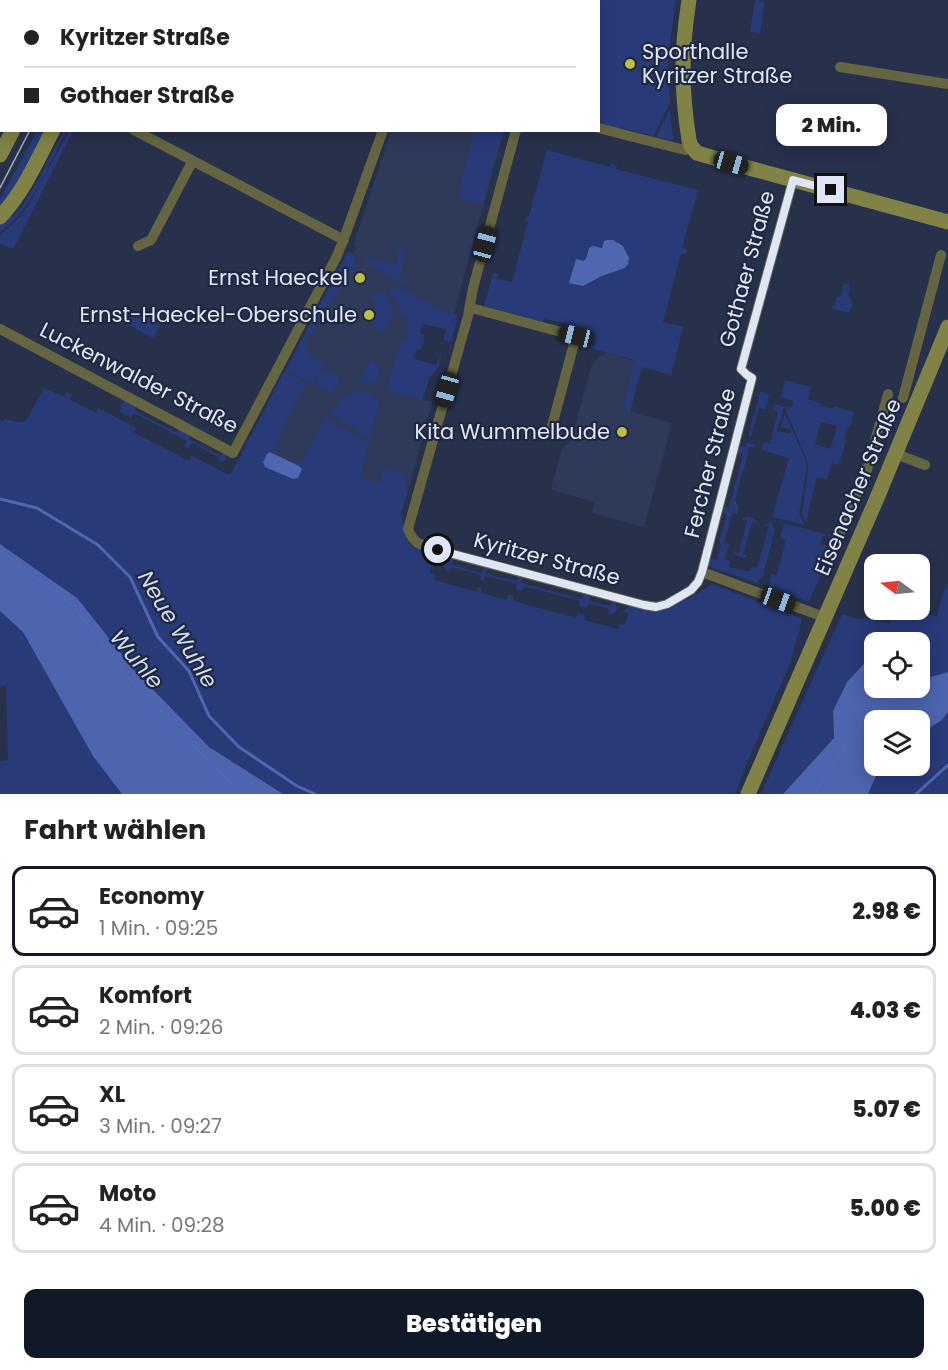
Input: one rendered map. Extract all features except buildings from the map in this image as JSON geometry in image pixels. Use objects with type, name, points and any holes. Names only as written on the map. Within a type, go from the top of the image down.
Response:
[{"type":"street","points":[[600,129],[685,150],[691,146],[682,82],[683,40],[689,0]]},
{"type":"street","points":[[840,67],[948,84]]},
{"type":"street","points":[[0,155],[12,132]]},
{"type":"street","points":[[0,217],[21,191],[52,132]]},
{"type":"street","points":[[138,132],[344,240]]},
{"type":"street","name":"Luckenwalder Straße","points":[[0,329],[233,453],[337,256],[382,132]]},
{"type":"street","name":"Kyritzer Straße","points":[[515,132],[473,288],[471,308],[410,518],[408,529],[411,537],[417,544],[656,607],[667,604],[691,590],[698,582],[702,572]]},
{"type":"street","name":"Gothaer Straße","points":[[691,146],[697,153],[707,156],[948,222]]},
{"type":"street","points":[[138,246],[151,240],[192,162]]},
{"type":"street","name":"Gothaer Straße","points":[[741,369],[793,180]]},
{"type":"street","name":"Eisenacher Straße","points":[[903,398],[941,255]]},
{"type":"street","points":[[471,308],[576,336],[552,426]]},
{"type":"street","name":"Eisenacher Straße","points":[[748,794],[896,454],[948,327]]},
{"type":"street","name":"Fercher Straße","points":[[702,572],[752,378],[741,369]]},
{"type":"street","name":"Eisenacher Straße","points":[[840,533],[867,470],[888,394]]},
{"type":"street","points":[[896,454],[925,465]]},
{"type":"street","points":[[702,572],[824,617]]},
{"type":"shaded area","name":"Sporthalle Kyritzer Straße","points":[[600,0],[676,0],[668,66],[670,103],[653,136],[622,128],[620,130],[600,125]]},
{"type":"shaded area","points":[[755,0],[765,1],[760,33],[750,32]]},
{"type":"shaded area","points":[[819,110],[843,116],[841,130],[833,135],[834,130],[831,127],[818,126],[813,120],[815,122],[817,120],[815,115]]},
{"type":"shaded area","points":[[669,111],[673,139],[656,137]]},
{"type":"shaded area","points":[[36,132],[46,132],[23,178],[0,209],[0,199]]},
{"type":"shaded area","points":[[66,132],[30,199],[11,223],[0,232],[0,221],[9,213],[13,217],[35,186]]},
{"type":"shaded area","points":[[68,132],[72,132],[13,249],[0,243],[0,236],[21,216]]},
{"type":"shaded area","name":"Ernst-Haeckel-Oberschule","points":[[391,132],[504,132],[453,321],[427,309],[394,392],[432,402],[408,491],[363,479],[234,468],[348,251],[353,253],[356,249],[354,244]]},
{"type":"shaded area","points":[[475,132],[503,132],[482,204],[457,198]]},
{"type":"shaded area","points":[[547,150],[610,167],[611,164],[617,166],[616,169],[698,190],[682,248],[687,249],[686,254],[681,254],[663,322],[683,327],[671,375],[642,367],[630,412],[622,410],[635,360],[581,346],[585,329],[544,318],[543,322],[484,306],[493,273],[498,274],[497,279],[512,282],[528,222],[525,221],[526,216],[529,216]],"holes":[[[607,240],[615,241],[624,248],[629,258],[625,268],[583,286],[570,283],[576,259],[583,261],[588,250],[593,246],[602,248]]]},
{"type":"shaded area","points":[[613,240],[623,246],[629,258],[625,268],[583,286],[569,283],[576,259],[584,261],[589,248],[593,246],[602,248],[604,241]]},
{"type":"shaded area","points":[[396,249],[406,251],[400,277],[405,280],[401,283],[364,261],[366,257],[396,265],[399,255],[395,253]]},
{"type":"shaded area","points":[[348,251],[355,256],[353,270],[328,305],[304,348],[310,352],[309,356],[324,363],[313,384],[286,370]]},
{"type":"shaded area","points":[[844,283],[850,285],[848,296],[852,306],[849,313],[831,308],[836,298],[841,296]]},
{"type":"shaded area","points":[[401,288],[444,311],[458,315],[451,342],[443,340],[446,329],[423,324],[420,334],[425,335],[421,350],[416,349],[414,359],[436,365],[441,356],[439,366],[429,378],[422,400],[389,391],[387,388],[401,341],[406,343],[408,329],[407,315],[401,316],[399,307],[388,290]]},
{"type":"shaded area","points":[[384,291],[392,310],[392,323],[387,323],[386,332],[378,332],[378,326],[369,323],[379,303],[370,298],[375,293]]},
{"type":"shaded area","points":[[134,310],[161,324],[153,338],[127,324]]},
{"type":"shaded area","name":"Kita Wummelbude","points":[[607,353],[635,361],[623,409],[672,423],[644,527],[592,513],[594,502],[551,490],[562,448],[571,441],[591,367],[597,358]]},
{"type":"shaded area","points":[[371,359],[379,368],[378,378],[371,383],[359,381]]},
{"type":"shaded area","points":[[323,370],[340,378],[332,394],[316,385]]},
{"type":"shaded area","points":[[284,372],[306,383],[273,453],[270,452],[299,466],[290,461],[291,459],[301,464],[325,418],[369,442],[360,478],[379,483],[383,468],[407,475],[404,490],[408,491],[401,514],[406,538],[412,546],[436,556],[437,566],[432,564],[430,573],[435,575],[434,580],[477,592],[479,587],[482,588],[481,593],[506,600],[508,594],[514,596],[513,601],[576,618],[578,613],[585,615],[584,620],[618,629],[620,624],[625,625],[628,613],[623,612],[629,606],[685,598],[687,600],[712,584],[802,619],[791,661],[735,794],[0,794],[0,761],[8,760],[6,686],[0,686],[0,420],[19,422],[27,419],[44,388],[64,397],[67,392],[72,395],[70,400],[96,413],[98,408],[136,428],[134,433],[189,461],[192,456],[231,474]]},
{"type":"shaded area","points":[[785,380],[811,387],[808,399],[821,403],[820,406],[833,409],[834,406],[854,412],[850,427],[847,427],[839,465],[832,463],[827,479],[817,477],[806,522],[802,514],[808,472],[807,461],[786,410],[787,407],[792,408],[794,401],[781,397]],"holes":[[[821,422],[837,426],[831,449],[815,444]]]},
{"type":"shaded area","points":[[361,389],[379,401],[370,439],[330,413],[341,399]]},
{"type":"shaded area","points":[[760,392],[769,394],[766,409],[759,408],[751,437],[748,436]]},
{"type":"shaded area","points":[[125,400],[137,406],[135,411],[177,433],[180,428],[191,434],[189,439],[221,456],[224,451],[226,459],[218,463],[220,458],[192,443],[189,448],[184,446],[187,441],[134,413],[131,418],[120,412],[122,407],[120,405]]},
{"type":"shaded area","points":[[774,404],[784,407],[777,431],[790,434],[791,430],[781,427],[785,414],[806,461],[799,514],[805,525],[772,517],[789,458],[762,450],[764,442],[774,444],[770,442],[778,412],[773,411]]},
{"type":"shaded area","points":[[746,443],[756,445],[755,448],[750,447],[735,500],[739,508],[737,514],[732,513],[724,543],[729,544],[725,559],[730,561],[729,567],[750,572],[752,567],[757,568],[769,526],[764,525],[769,522],[772,524],[775,530],[763,575],[757,583],[708,566],[710,558],[717,560],[721,543],[719,542],[727,514],[722,512],[723,507],[729,508],[743,454],[737,453],[739,446],[745,447]]},
{"type":"shaded area","points":[[270,452],[299,466],[302,469],[298,478],[293,479],[265,467],[263,462]]},
{"type":"shaded area","points":[[747,516],[758,523],[752,522],[743,554],[748,556],[744,558],[736,556],[733,552],[739,553],[747,521],[742,519]]},
{"type":"shaded area","points":[[784,523],[825,534],[820,544],[828,546],[829,534],[837,537],[809,602],[771,589],[769,585],[771,574],[777,575],[786,540],[780,538]]},
{"type":"shaded area","points":[[0,544],[77,598],[135,671],[209,747],[283,794],[122,794],[93,756],[23,632],[0,611]]},
{"type":"shaded area","points":[[449,559],[453,559],[452,565],[482,573],[484,567],[487,568],[486,574],[516,581],[518,576],[523,578],[522,583],[582,599],[584,594],[590,596],[589,601],[610,606],[612,601],[615,602],[617,609],[615,613],[608,614],[609,609],[589,603],[587,608],[579,606],[580,601],[524,586],[522,591],[516,590],[517,584],[485,576],[484,581],[481,580],[481,575],[451,567],[449,572],[444,566]]},
{"type":"shaded area","points":[[948,583],[948,672],[930,677],[930,632],[864,632],[864,664],[847,682],[833,711],[834,738],[783,794],[761,794],[842,614],[890,624],[891,620],[930,620],[930,615],[937,617]]},
{"type":"shaded area","points":[[864,664],[864,698],[930,698],[930,677],[948,672],[948,712],[942,720],[930,728],[930,710],[864,710],[864,776],[876,776],[868,794],[783,794],[834,738],[833,711],[847,682]]},
{"type":"shaded area","points":[[948,712],[948,794],[868,794],[876,776],[930,776],[930,728],[942,720]]},
{"type":"waterway","name":"Neue Wuhle","points":[[0,499],[37,508],[98,545],[130,577],[158,637],[189,671],[209,716],[239,747],[297,786],[315,794]]},
{"type":"waterway","name":"Wuhle","points":[[0,550],[74,607],[138,689],[231,783],[245,794]]},
{"type":"waterway","name":"Neue Wuhle","points":[[930,682],[948,676]]},
{"type":"waterway","name":"Neue Wuhle","points":[[814,794],[859,728],[893,698]]},
{"type":"waterway","name":"Wuhle","points":[[916,794],[948,765]]},
{"type":"tram line","points":[[0,188],[29,132]]},
{"type":"place","name":"Sporthalle Kyritzer Straße","points":[[630,64]]},
{"type":"place","name":"Ernst Haeckel","points":[[360,278]]},
{"type":"place","name":"Ernst-Haeckel-Oberschule","points":[[369,315]]},
{"type":"place","name":"Kita Wummelbude","points":[[622,432]]},
{"type":"route","points":[[438,550],[656,607],[667,604],[691,590],[698,582],[702,572],[752,378],[741,369],[793,180],[831,190]]}]
